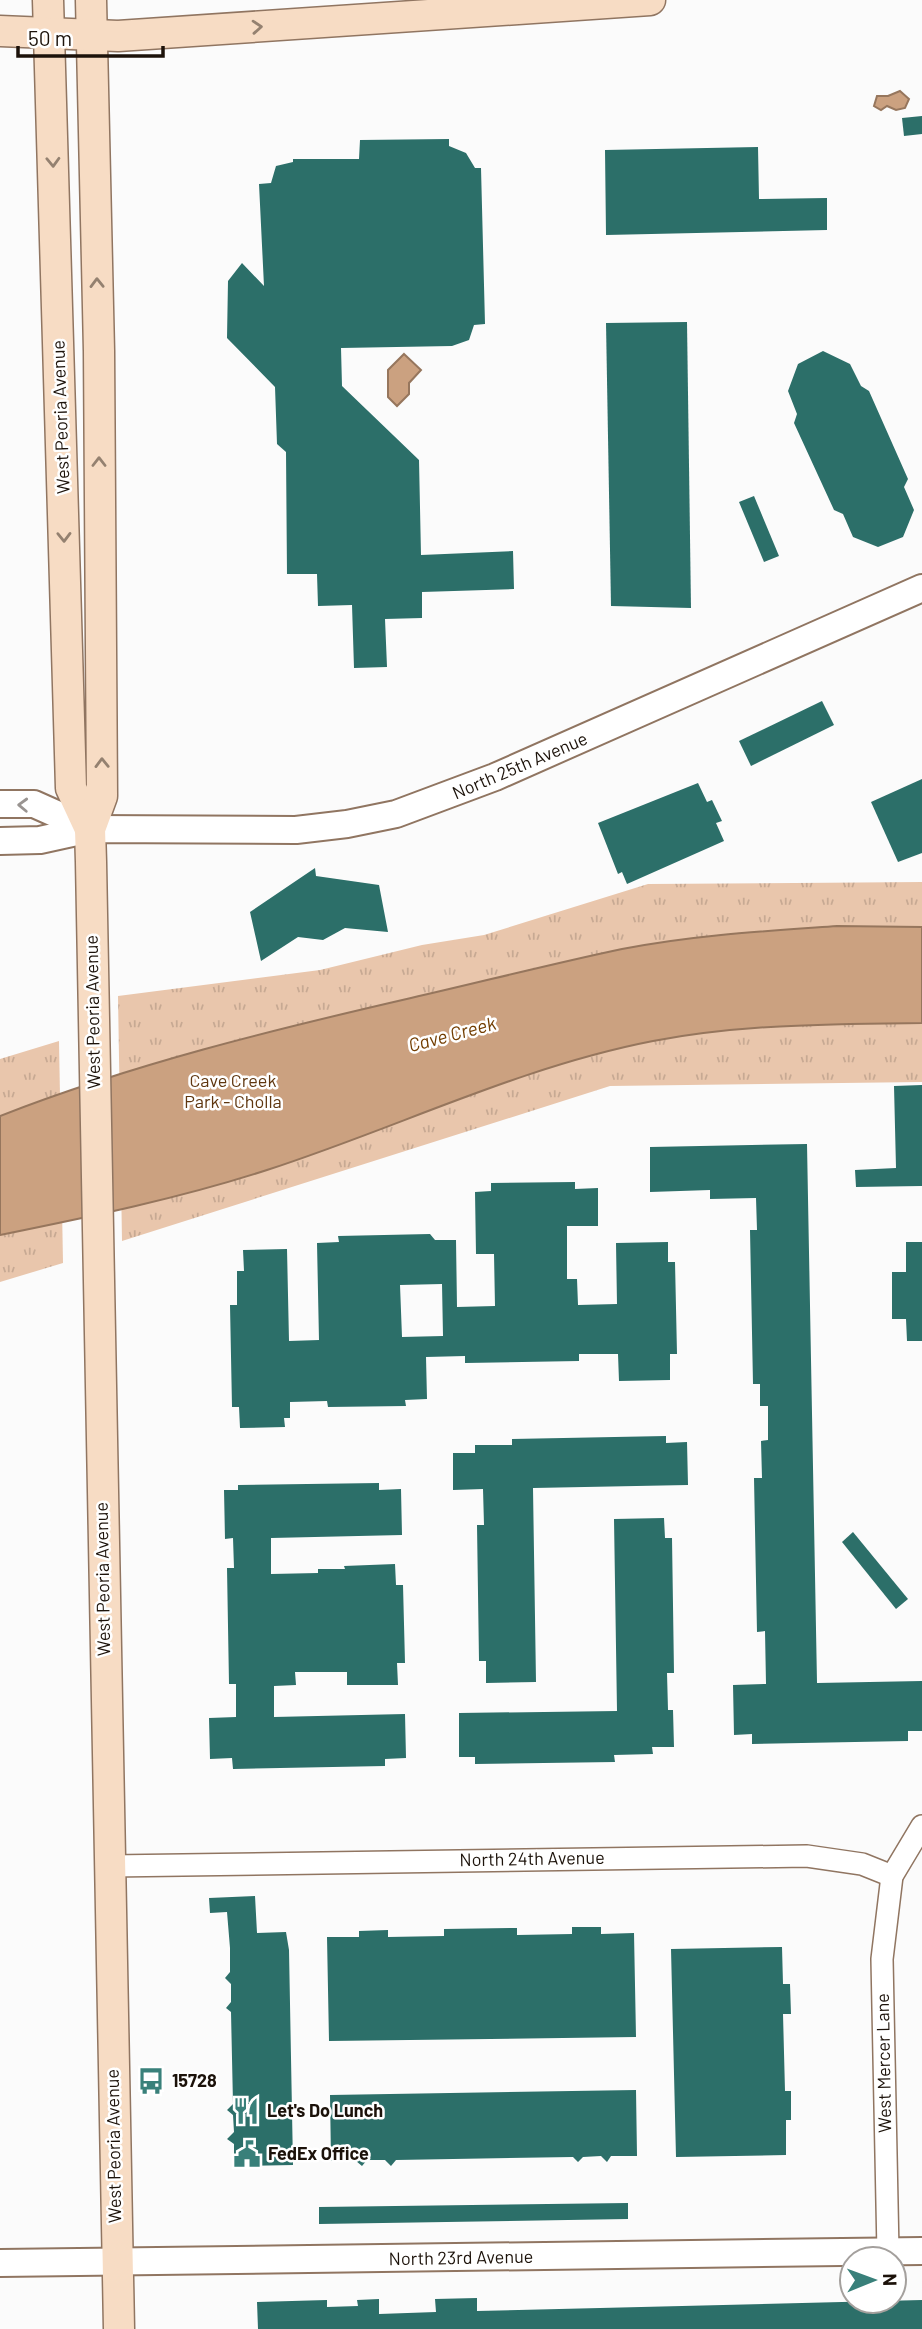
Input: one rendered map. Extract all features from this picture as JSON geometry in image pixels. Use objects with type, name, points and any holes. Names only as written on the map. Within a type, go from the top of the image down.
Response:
[{"type":"main road","name":"West Peoria Avenue","points":[[48,0],[71,788],[90,829]]},
{"type":"main road","name":"West Peoria Avenue","points":[[91,0],[99,339],[102,796],[90,829],[119,2329]]},
{"type":"main road","points":[[0,31],[91,34],[205,31],[650,0]]},
{"type":"street","name":"North 25th Avenue","points":[[0,841],[40,841],[90,829],[296,830],[396,814],[495,777],[922,589]]},
{"type":"street","name":"North 25th Avenue","points":[[0,804],[34,804],[90,829]]},
{"type":"street","points":[[892,1876],[922,1826]]},
{"type":"street","name":"North 24th Avenue","points":[[110,1866],[807,1856],[862,1864],[892,1876]]},
{"type":"street","name":"West Mercer Lane","points":[[888,2245],[881,1959],[892,1876]]},
{"type":"street","name":"North 23rd Avenue","points":[[0,2263],[838,2253]]},
{"type":"green space","name":"Cave Creek Park - Cholla","points":[[922,882],[922,1082],[610,1086],[122,1241],[118,996],[320,970],[422,945],[484,935],[648,884]]},
{"type":"green space","points":[[59,1041],[63,1263],[0,1282],[0,1059]]},
{"type":"water","points":[[900,91],[909,99],[905,108],[896,110],[887,106],[881,110],[874,106],[877,96],[888,96]]},
{"type":"water","points":[[404,354],[421,370],[409,383],[409,394],[397,406],[388,397],[388,370]]},
{"type":"water","name":"Cave Creek","points":[[837,926],[922,927],[922,1023],[787,1026],[720,1031],[603,1052],[506,1082],[267,1170],[135,1206],[0,1235],[0,1116],[50,1097],[152,1064],[255,1036],[595,955],[703,937]]},
{"type":"building","points":[[922,116],[922,134],[904,136],[902,118]]},
{"type":"building","points":[[449,139],[449,146],[466,153],[475,168],[481,168],[485,324],[474,325],[469,340],[452,346],[341,348],[342,386],[419,460],[421,555],[513,551],[514,589],[422,592],[422,618],[385,619],[387,667],[354,668],[352,605],[318,606],[317,574],[287,574],[286,452],[277,444],[275,387],[227,338],[228,281],[242,263],[264,286],[259,184],[271,183],[276,166],[293,162],[293,159],[359,159],[360,140]]},
{"type":"building","points":[[758,147],[759,199],[827,198],[827,230],[606,235],[605,150]]},
{"type":"building","points":[[687,322],[691,608],[611,606],[606,323]]},
{"type":"building","points":[[823,351],[850,364],[861,386],[869,391],[908,479],[904,487],[914,510],[903,537],[878,547],[853,537],[843,514],[834,510],[794,423],[797,414],[788,391],[798,364]]},
{"type":"building","points":[[754,496],[779,556],[764,562],[739,502]]},
{"type":"building","points":[[822,701],[834,725],[751,766],[739,741]]},
{"type":"building","points":[[922,779],[922,853],[898,862],[871,802]]},
{"type":"building","points":[[698,783],[707,802],[712,800],[722,821],[716,823],[724,841],[627,884],[622,872],[618,874],[598,823]]},
{"type":"building","points":[[315,868],[316,876],[379,885],[388,932],[345,928],[323,940],[298,937],[261,961],[250,912]]},
{"type":"building","points":[[922,1085],[922,1186],[856,1187],[855,1170],[896,1168],[894,1086]]},
{"type":"building","points":[[807,1144],[817,1683],[922,1681],[922,1731],[908,1731],[908,1741],[752,1744],[752,1734],[734,1735],[733,1685],[766,1684],[765,1631],[757,1632],[754,1478],[762,1478],[761,1441],[768,1440],[768,1406],[760,1406],[760,1384],[753,1384],[750,1230],[757,1230],[756,1198],[710,1199],[710,1190],[650,1192],[650,1147]]},
{"type":"building","points":[[575,1182],[575,1189],[598,1188],[598,1226],[567,1226],[567,1279],[577,1279],[578,1305],[617,1304],[616,1243],[668,1242],[668,1262],[675,1262],[677,1354],[670,1354],[670,1380],[619,1381],[618,1354],[579,1354],[579,1361],[465,1363],[465,1356],[426,1357],[427,1399],[405,1400],[406,1406],[328,1407],[327,1401],[290,1402],[290,1418],[284,1418],[285,1427],[240,1428],[239,1407],[232,1407],[230,1305],[237,1305],[237,1271],[244,1271],[243,1250],[287,1249],[289,1341],[319,1340],[317,1243],[339,1242],[338,1236],[430,1234],[435,1240],[456,1240],[457,1307],[495,1306],[494,1254],[476,1254],[475,1192],[491,1191],[491,1183]],"holes":[[[442,1284],[443,1336],[402,1337],[400,1285]]]},
{"type":"building","points":[[906,1242],[922,1242],[922,1341],[907,1341],[906,1319],[892,1319],[892,1272],[906,1272]]},
{"type":"building","points":[[666,1436],[666,1443],[687,1442],[688,1485],[533,1488],[536,1682],[486,1683],[486,1661],[479,1661],[477,1525],[484,1525],[483,1489],[453,1490],[453,1453],[475,1453],[475,1445],[512,1445],[512,1439]]},
{"type":"building","points":[[379,1483],[379,1490],[401,1489],[402,1535],[271,1538],[271,1574],[318,1573],[318,1569],[395,1564],[396,1585],[403,1585],[405,1663],[397,1663],[398,1685],[347,1685],[347,1672],[295,1672],[296,1685],[274,1686],[274,1717],[405,1714],[406,1758],[385,1759],[385,1766],[233,1769],[232,1758],[210,1759],[209,1718],[236,1717],[236,1684],[229,1684],[227,1568],[234,1568],[233,1538],[225,1539],[224,1490],[238,1490],[238,1485]]},
{"type":"building","points":[[664,1518],[665,1538],[672,1538],[674,1673],[667,1673],[668,1710],[673,1710],[674,1747],[652,1747],[653,1754],[614,1755],[615,1762],[475,1764],[475,1757],[459,1757],[459,1713],[617,1711],[614,1519]]},
{"type":"building","points":[[853,1532],[908,1599],[896,1609],[842,1542]]},
{"type":"building","points":[[255,1896],[257,1933],[286,1932],[289,1950],[293,2165],[234,2166],[234,2144],[227,2139],[234,2132],[233,2115],[227,2110],[233,2104],[231,2012],[226,2008],[231,2002],[231,1984],[225,1978],[230,1972],[230,1948],[227,1912],[210,1913],[209,1898]]},
{"type":"building","points":[[572,1927],[601,1927],[601,1934],[634,1933],[636,2037],[329,2041],[327,1937],[359,1937],[359,1931],[388,1930],[388,1937],[444,1936],[444,1929],[517,1928],[517,1935],[572,1934]]},
{"type":"building","points":[[782,1947],[783,1984],[790,1984],[791,2014],[783,2014],[785,2091],[791,2091],[791,2120],[786,2120],[786,2155],[676,2157],[671,1949]]},
{"type":"building","points":[[636,2090],[637,2156],[611,2156],[607,2162],[601,2156],[583,2157],[578,2162],[573,2157],[396,2160],[391,2166],[385,2160],[367,2160],[362,2166],[356,2161],[331,2161],[330,2095]]},
{"type":"building","points":[[628,2203],[628,2219],[319,2224],[319,2207]]},
{"type":"building","points":[[477,2298],[477,2311],[838,2302],[838,2315],[908,2315],[908,2300],[922,2300],[922,2329],[258,2329],[257,2302],[327,2300],[327,2307],[358,2306],[357,2300],[379,2299],[379,2314],[436,2312],[435,2299]]},
{"type":"place","name":"15728","points":[[151,2081]]},
{"type":"place","name":"Let's Do Lunch","points":[[246,2111]]},
{"type":"place","name":"FedEx Office","points":[[247,2154]]}]
